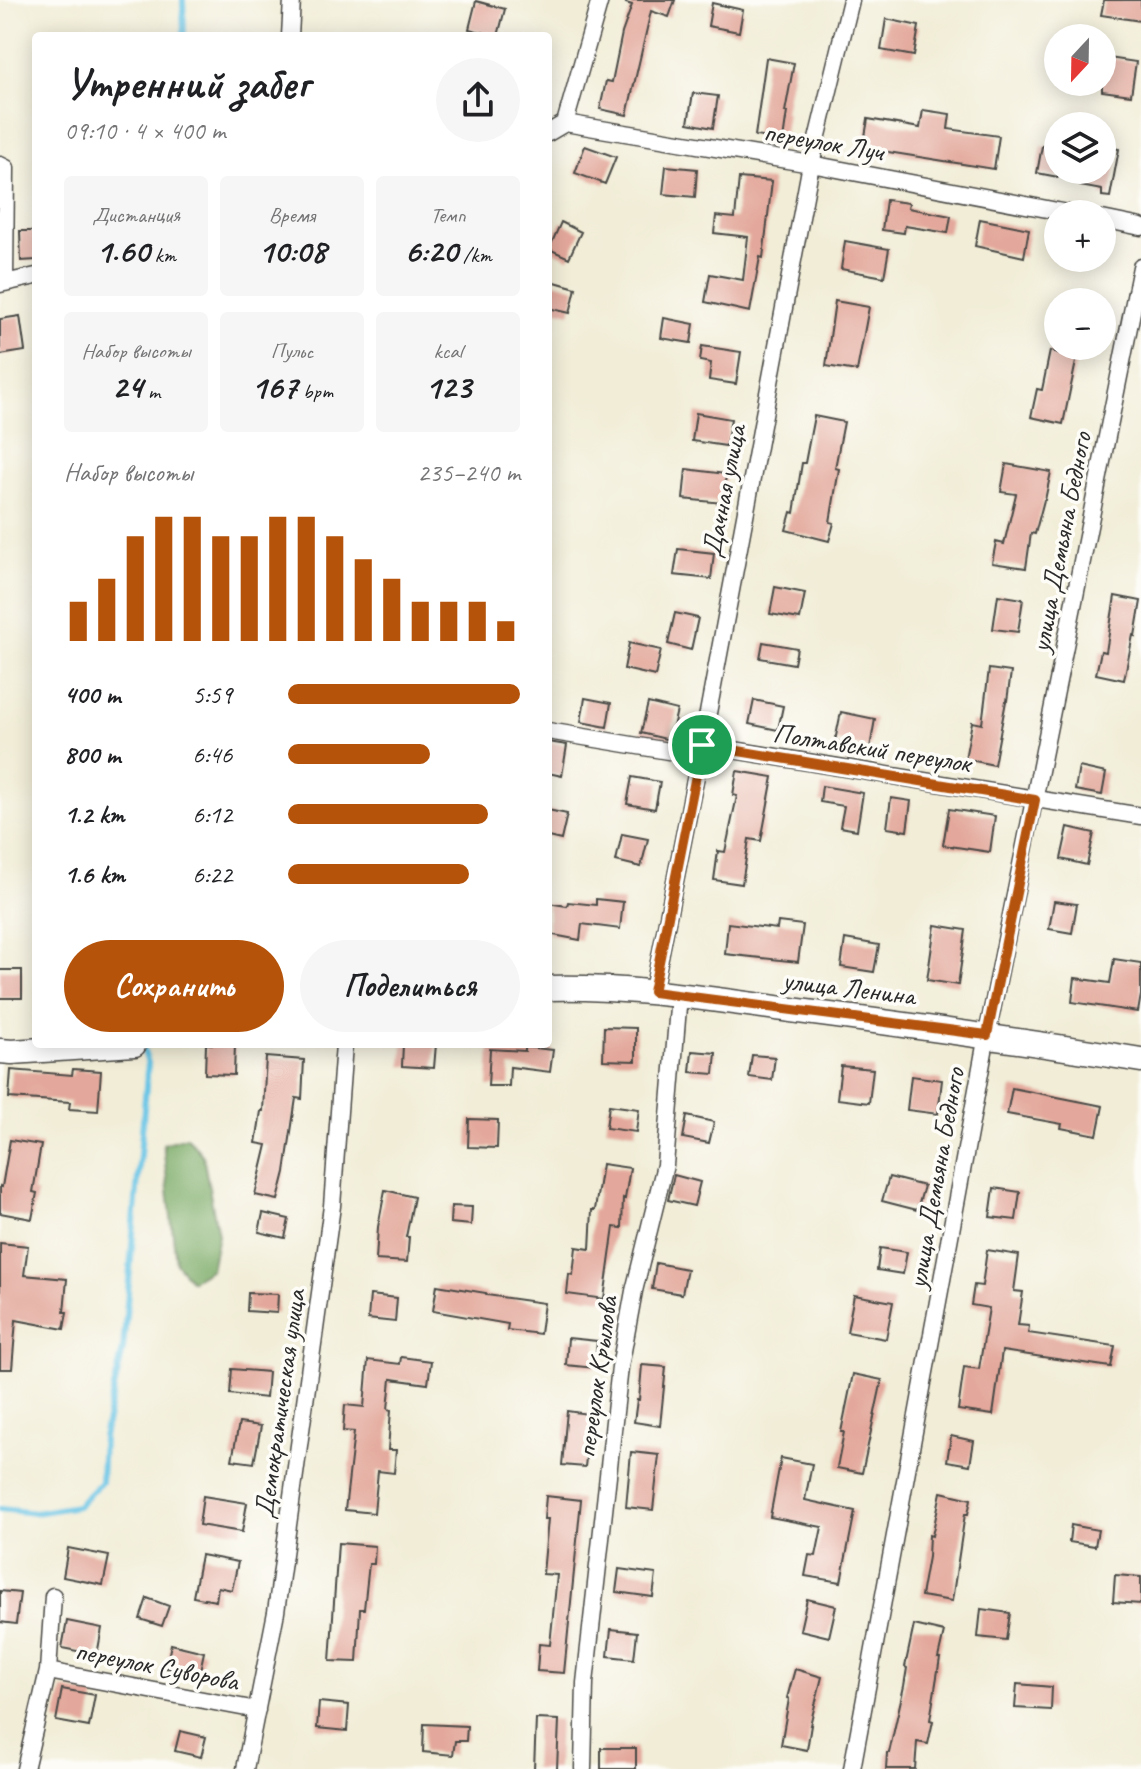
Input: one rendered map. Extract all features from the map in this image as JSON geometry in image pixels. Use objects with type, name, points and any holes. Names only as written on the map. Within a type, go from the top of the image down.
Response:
[{"type":"street","points":[[290,32],[292,0]]},
{"type":"street","points":[[552,131],[565,123],[600,0]]},
{"type":"street","name":"Дачная улица","points":[[653,992],[811,164],[851,0]]},
{"type":"street","name":"переулок Луч","points":[[565,123],[811,164],[1044,208]]},
{"type":"street","points":[[0,165],[6,168],[2,283],[32,277]]},
{"type":"street","points":[[1116,222],[1141,227]]},
{"type":"street","name":"улица Демьяна Бедного","points":[[852,1769],[987,1035],[1141,267]]},
{"type":"street","name":"Полтавский переулок","points":[[552,732],[680,753],[702,745],[1141,816]]},
{"type":"street","name":"улица Ленина","points":[[552,988],[588,987],[679,995],[987,1035],[1141,1060]]},
{"type":"street","name":"переулок Крылова","points":[[583,1769],[585,1683],[620,1367],[634,1291],[665,1165],[679,995]]},
{"type":"street","points":[[0,1051],[72,1048]]},
{"type":"street","name":"Демократическая улица","points":[[245,1769],[276,1612],[330,1221],[344,1048]]},
{"type":"street","name":"переулок Суворова","points":[[25,1769],[48,1671],[53,1596]]},
{"type":"street","name":"переулок Суворова","points":[[48,1671],[257,1710]]},
{"type":"green space","points":[[187,1137],[203,1156],[218,1235],[211,1269],[191,1281],[176,1263],[163,1144]]},
{"type":"building","points":[[627,0],[675,0],[669,17],[651,11],[627,115],[600,109],[606,81],[612,82],[622,33],[632,5],[626,3]]},
{"type":"building","points":[[1104,0],[1141,0],[1141,21],[1101,15]]},
{"type":"building","points":[[476,1],[505,9],[499,32],[469,29]]},
{"type":"building","points":[[712,3],[743,10],[739,32],[708,26]]},
{"type":"building","points":[[886,19],[919,26],[914,56],[881,50]]},
{"type":"building","points":[[766,58],[794,63],[783,140],[755,136]]},
{"type":"building","points":[[1116,59],[1136,62],[1131,95],[1116,93]]},
{"type":"building","points":[[693,93],[718,96],[713,128],[688,123]]},
{"type":"building","points":[[923,110],[950,114],[948,129],[999,136],[994,169],[863,148],[868,119],[920,128]]},
{"type":"building","points":[[585,146],[616,157],[605,184],[575,173]]},
{"type":"building","points":[[1042,146],[1044,146],[1044,174],[1037,173]]},
{"type":"building","points":[[666,166],[697,169],[695,197],[663,194]]},
{"type":"building","points":[[739,178],[772,181],[763,258],[760,257],[750,312],[705,302],[710,274],[743,280],[748,237],[714,233],[716,216],[735,218]]},
{"type":"building","points":[[1112,184],[1110,197],[1102,196],[1102,190],[1080,186]]},
{"type":"building","points":[[886,200],[909,203],[908,208],[951,216],[948,233],[905,226],[904,233],[882,230]]},
{"type":"building","points":[[980,219],[1029,229],[1024,257],[975,246]]},
{"type":"building","points":[[561,222],[581,232],[569,258],[552,250],[552,242]]},
{"type":"building","points":[[20,231],[32,231],[32,260],[21,261]]},
{"type":"building","points":[[845,241],[889,249],[884,277],[841,269]]},
{"type":"building","points":[[552,281],[576,288],[570,313],[552,309]]},
{"type":"building","points":[[835,301],[869,307],[857,371],[826,366]]},
{"type":"building","points":[[20,316],[25,351],[0,355],[0,319]]},
{"type":"building","points":[[664,318],[694,324],[691,343],[661,338]]},
{"type":"building","points":[[702,346],[741,352],[736,384],[709,380],[711,363],[700,361]]},
{"type":"building","points":[[1048,360],[1076,360],[1063,424],[1031,417],[1037,389],[1042,390]]},
{"type":"building","points":[[696,413],[731,419],[726,446],[692,441]]},
{"type":"building","points":[[814,416],[844,422],[835,468],[839,469],[830,522],[834,523],[829,541],[786,530],[791,512],[794,513]]},
{"type":"building","points":[[1006,464],[1051,472],[1035,534],[1031,533],[1026,568],[992,563],[996,542],[1004,544],[1016,494],[1001,492]]},
{"type":"building","points":[[686,469],[726,474],[723,503],[683,499]]},
{"type":"building","points":[[678,549],[714,553],[711,579],[674,575]]},
{"type":"building","points":[[775,587],[805,593],[800,619],[770,614]]},
{"type":"building","points":[[998,595],[1023,599],[1018,632],[993,629]]},
{"type":"building","points":[[1115,596],[1141,601],[1124,680],[1096,674],[1101,651],[1106,652]]},
{"type":"building","points":[[675,613],[698,618],[691,650],[668,644]]},
{"type":"building","points":[[763,642],[797,648],[794,664],[760,658]]},
{"type":"building","points":[[629,643],[661,650],[655,676],[624,669]]},
{"type":"building","points":[[989,669],[1011,672],[994,765],[965,759],[972,722],[982,724]]},
{"type":"building","points":[[585,698],[611,703],[607,727],[581,722]]},
{"type":"building","points":[[754,700],[783,706],[778,730],[749,724]]},
{"type":"building","points":[[648,703],[677,710],[670,740],[641,733]]},
{"type":"building","points":[[841,712],[875,719],[870,748],[835,741]]},
{"type":"building","points":[[552,743],[567,745],[562,776],[552,774]]},
{"type":"building","points":[[1079,767],[1106,773],[1102,795],[1075,790]]},
{"type":"building","points":[[737,771],[773,777],[761,841],[749,839],[742,884],[714,880],[718,851],[725,852],[737,796],[733,795]]},
{"type":"building","points":[[632,777],[660,782],[655,809],[627,804]]},
{"type":"building","points":[[822,786],[863,793],[857,830],[840,827],[844,806],[820,802]]},
{"type":"building","points":[[891,798],[911,801],[907,831],[887,828]]},
{"type":"building","points":[[949,809],[995,816],[990,852],[943,845]]},
{"type":"building","points":[[552,811],[567,814],[561,840],[552,838]]},
{"type":"building","points":[[1068,827],[1094,833],[1087,865],[1061,859]]},
{"type":"building","points":[[622,834],[648,839],[641,867],[616,861]]},
{"type":"building","points":[[596,899],[623,902],[620,929],[582,924],[580,940],[552,935],[552,904],[596,905]]},
{"type":"building","points":[[1054,901],[1077,904],[1072,933],[1049,929]]},
{"type":"building","points":[[778,922],[803,925],[798,962],[725,954],[728,923],[777,929]]},
{"type":"building","points":[[935,925],[966,930],[958,985],[927,980]]},
{"type":"building","points":[[845,939],[879,945],[874,972],[841,967]]},
{"type":"building","points":[[1114,959],[1141,963],[1138,1012],[1072,1002],[1075,978],[1110,983]]},
{"type":"building","points":[[0,970],[22,970],[22,998],[0,998]]},
{"type":"building","points":[[604,1027],[636,1028],[636,1061],[603,1060]]},
{"type":"building","points":[[206,1048],[235,1048],[234,1075],[205,1074]]},
{"type":"building","points":[[403,1048],[436,1048],[434,1068],[402,1066]]},
{"type":"building","points":[[525,1048],[553,1050],[550,1072],[510,1067],[509,1086],[488,1086],[490,1049],[525,1051]]},
{"type":"building","points":[[692,1051],[716,1053],[714,1074],[690,1072]]},
{"type":"building","points":[[752,1055],[775,1057],[772,1080],[749,1077]]},
{"type":"building","points":[[266,1057],[304,1060],[302,1099],[296,1098],[278,1200],[255,1195],[267,1145],[256,1143],[263,1111]]},
{"type":"building","points":[[841,1066],[873,1069],[869,1103],[837,1099]]},
{"type":"building","points":[[73,1069],[101,1071],[98,1111],[69,1109],[70,1102],[9,1098],[11,1070],[72,1075]]},
{"type":"building","points":[[911,1076],[942,1080],[938,1114],[907,1110]]},
{"type":"building","points":[[1012,1088],[1103,1106],[1097,1135],[1061,1128],[1062,1124],[1007,1114]]},
{"type":"building","points":[[609,1105],[639,1109],[636,1132],[606,1128]]},
{"type":"building","points":[[687,1116],[714,1122],[709,1143],[683,1138]]},
{"type":"building","points":[[469,1119],[498,1120],[497,1148],[468,1147]]},
{"type":"building","points":[[10,1140],[41,1145],[32,1219],[0,1213],[0,1186]]},
{"type":"building","points":[[602,1164],[630,1168],[623,1198],[622,1228],[614,1227],[604,1299],[567,1294],[576,1247],[590,1249],[592,1210],[595,1210]]},
{"type":"building","points":[[674,1175],[700,1182],[694,1206],[668,1200]]},
{"type":"building","points":[[889,1177],[924,1186],[917,1210],[882,1201]]},
{"type":"building","points":[[994,1188],[1020,1192],[1016,1220],[990,1217]]},
{"type":"building","points":[[385,1190],[414,1197],[406,1237],[409,1237],[407,1262],[376,1260]]},
{"type":"building","points":[[451,1206],[472,1207],[471,1225],[450,1223]]},
{"type":"building","points":[[263,1213],[289,1219],[285,1238],[259,1232]]},
{"type":"building","points":[[0,1243],[28,1246],[24,1275],[67,1279],[64,1329],[16,1320],[12,1369],[0,1369]]},
{"type":"building","points":[[880,1248],[907,1252],[903,1274],[877,1270]]},
{"type":"building","points":[[987,1250],[1019,1255],[1014,1291],[1023,1292],[1018,1325],[1029,1326],[1028,1333],[1115,1346],[1111,1367],[1002,1351],[993,1415],[958,1410],[964,1367],[979,1369],[989,1308],[971,1305],[974,1285],[982,1286]]},
{"type":"building","points":[[656,1263],[687,1269],[682,1294],[652,1289]]},
{"type":"building","points":[[437,1285],[544,1303],[540,1334],[507,1330],[508,1324],[433,1311]]},
{"type":"building","points":[[248,1293],[278,1294],[277,1313],[247,1311]]},
{"type":"building","points":[[370,1295],[397,1298],[395,1322],[368,1319]]},
{"type":"building","points":[[854,1295],[893,1302],[886,1339],[847,1332]]},
{"type":"building","points":[[568,1338],[597,1341],[595,1368],[566,1365]]},
{"type":"building","points":[[401,1357],[431,1361],[428,1384],[391,1379],[388,1450],[396,1450],[394,1473],[378,1471],[374,1513],[345,1510],[354,1432],[343,1431],[345,1405],[364,1407],[368,1360],[400,1364]]},
{"type":"building","points":[[642,1365],[666,1367],[660,1426],[634,1422]]},
{"type":"building","points":[[232,1369],[268,1372],[266,1398],[230,1394]]},
{"type":"building","points":[[853,1374],[882,1380],[862,1473],[837,1468]]},
{"type":"building","points":[[567,1411],[595,1415],[592,1431],[589,1431],[585,1467],[562,1465]]},
{"type":"building","points":[[239,1423],[261,1426],[254,1463],[232,1460]]},
{"type":"building","points":[[951,1436],[974,1441],[970,1465],[947,1461]]},
{"type":"building","points":[[631,1452],[659,1455],[653,1510],[626,1507]]},
{"type":"building","points":[[781,1458],[812,1464],[805,1500],[855,1511],[841,1582],[805,1576],[809,1555],[816,1556],[822,1527],[770,1517]]},
{"type":"building","points":[[941,1492],[971,1499],[968,1514],[965,1514],[952,1601],[921,1596],[929,1535],[932,1536]]},
{"type":"building","points":[[203,1496],[247,1503],[242,1532],[199,1525]]},
{"type":"building","points":[[546,1496],[581,1500],[564,1673],[537,1671],[539,1644],[550,1645],[557,1575],[543,1574],[548,1519],[544,1519]]},
{"type":"building","points":[[1071,1525],[1098,1530],[1095,1546],[1069,1542]]},
{"type":"building","points":[[338,1543],[375,1546],[374,1564],[369,1564],[364,1609],[360,1609],[357,1662],[330,1661]]},
{"type":"building","points":[[68,1548],[109,1556],[103,1585],[63,1577]]},
{"type":"building","points":[[201,1555],[238,1562],[232,1590],[218,1587],[216,1601],[193,1597]]},
{"type":"building","points":[[619,1569],[656,1574],[653,1597],[616,1592]]},
{"type":"building","points":[[1115,1575],[1141,1577],[1141,1604],[1113,1602]]},
{"type":"building","points":[[0,1591],[20,1593],[16,1624],[0,1622]]},
{"type":"building","points":[[147,1598],[169,1606],[162,1626],[140,1619]]},
{"type":"building","points":[[807,1599],[836,1606],[829,1637],[800,1630]]},
{"type":"building","points":[[981,1609],[1010,1613],[1006,1640],[978,1637]]},
{"type":"building","points":[[67,1621],[102,1628],[97,1655],[62,1648]]},
{"type":"building","points":[[914,1625],[944,1632],[930,1720],[933,1721],[928,1744],[917,1742],[915,1769],[886,1769],[887,1753],[904,1686]]},
{"type":"building","points":[[611,1629],[637,1632],[634,1659],[608,1656]]},
{"type":"building","points":[[171,1644],[204,1652],[199,1675],[166,1668]]},
{"type":"building","points":[[795,1669],[822,1677],[807,1750],[781,1745],[787,1698]]},
{"type":"building","points":[[1017,1684],[1052,1687],[1051,1710],[1015,1708]]},
{"type":"building","points":[[62,1689],[95,1695],[89,1727],[56,1721]]},
{"type":"building","points":[[319,1702],[349,1705],[347,1731],[317,1728]]},
{"type":"building","points":[[536,1719],[559,1720],[557,1769],[534,1769]]},
{"type":"building","points":[[424,1724],[467,1726],[466,1741],[455,1741],[453,1755],[423,1752]]},
{"type":"building","points":[[180,1731],[206,1737],[201,1757],[175,1751]]},
{"type":"building","points":[[601,1748],[636,1748],[636,1769],[601,1769]]},
{"type":"waterway","points":[[183,0],[184,32]]},
{"type":"waterway","points":[[0,1509],[35,1513],[77,1506],[101,1482],[103,1437],[123,1349],[148,1063],[143,1048]]},
{"type":"route","points":[[702,745],[1035,800],[987,1035],[653,992],[702,745]]}]
